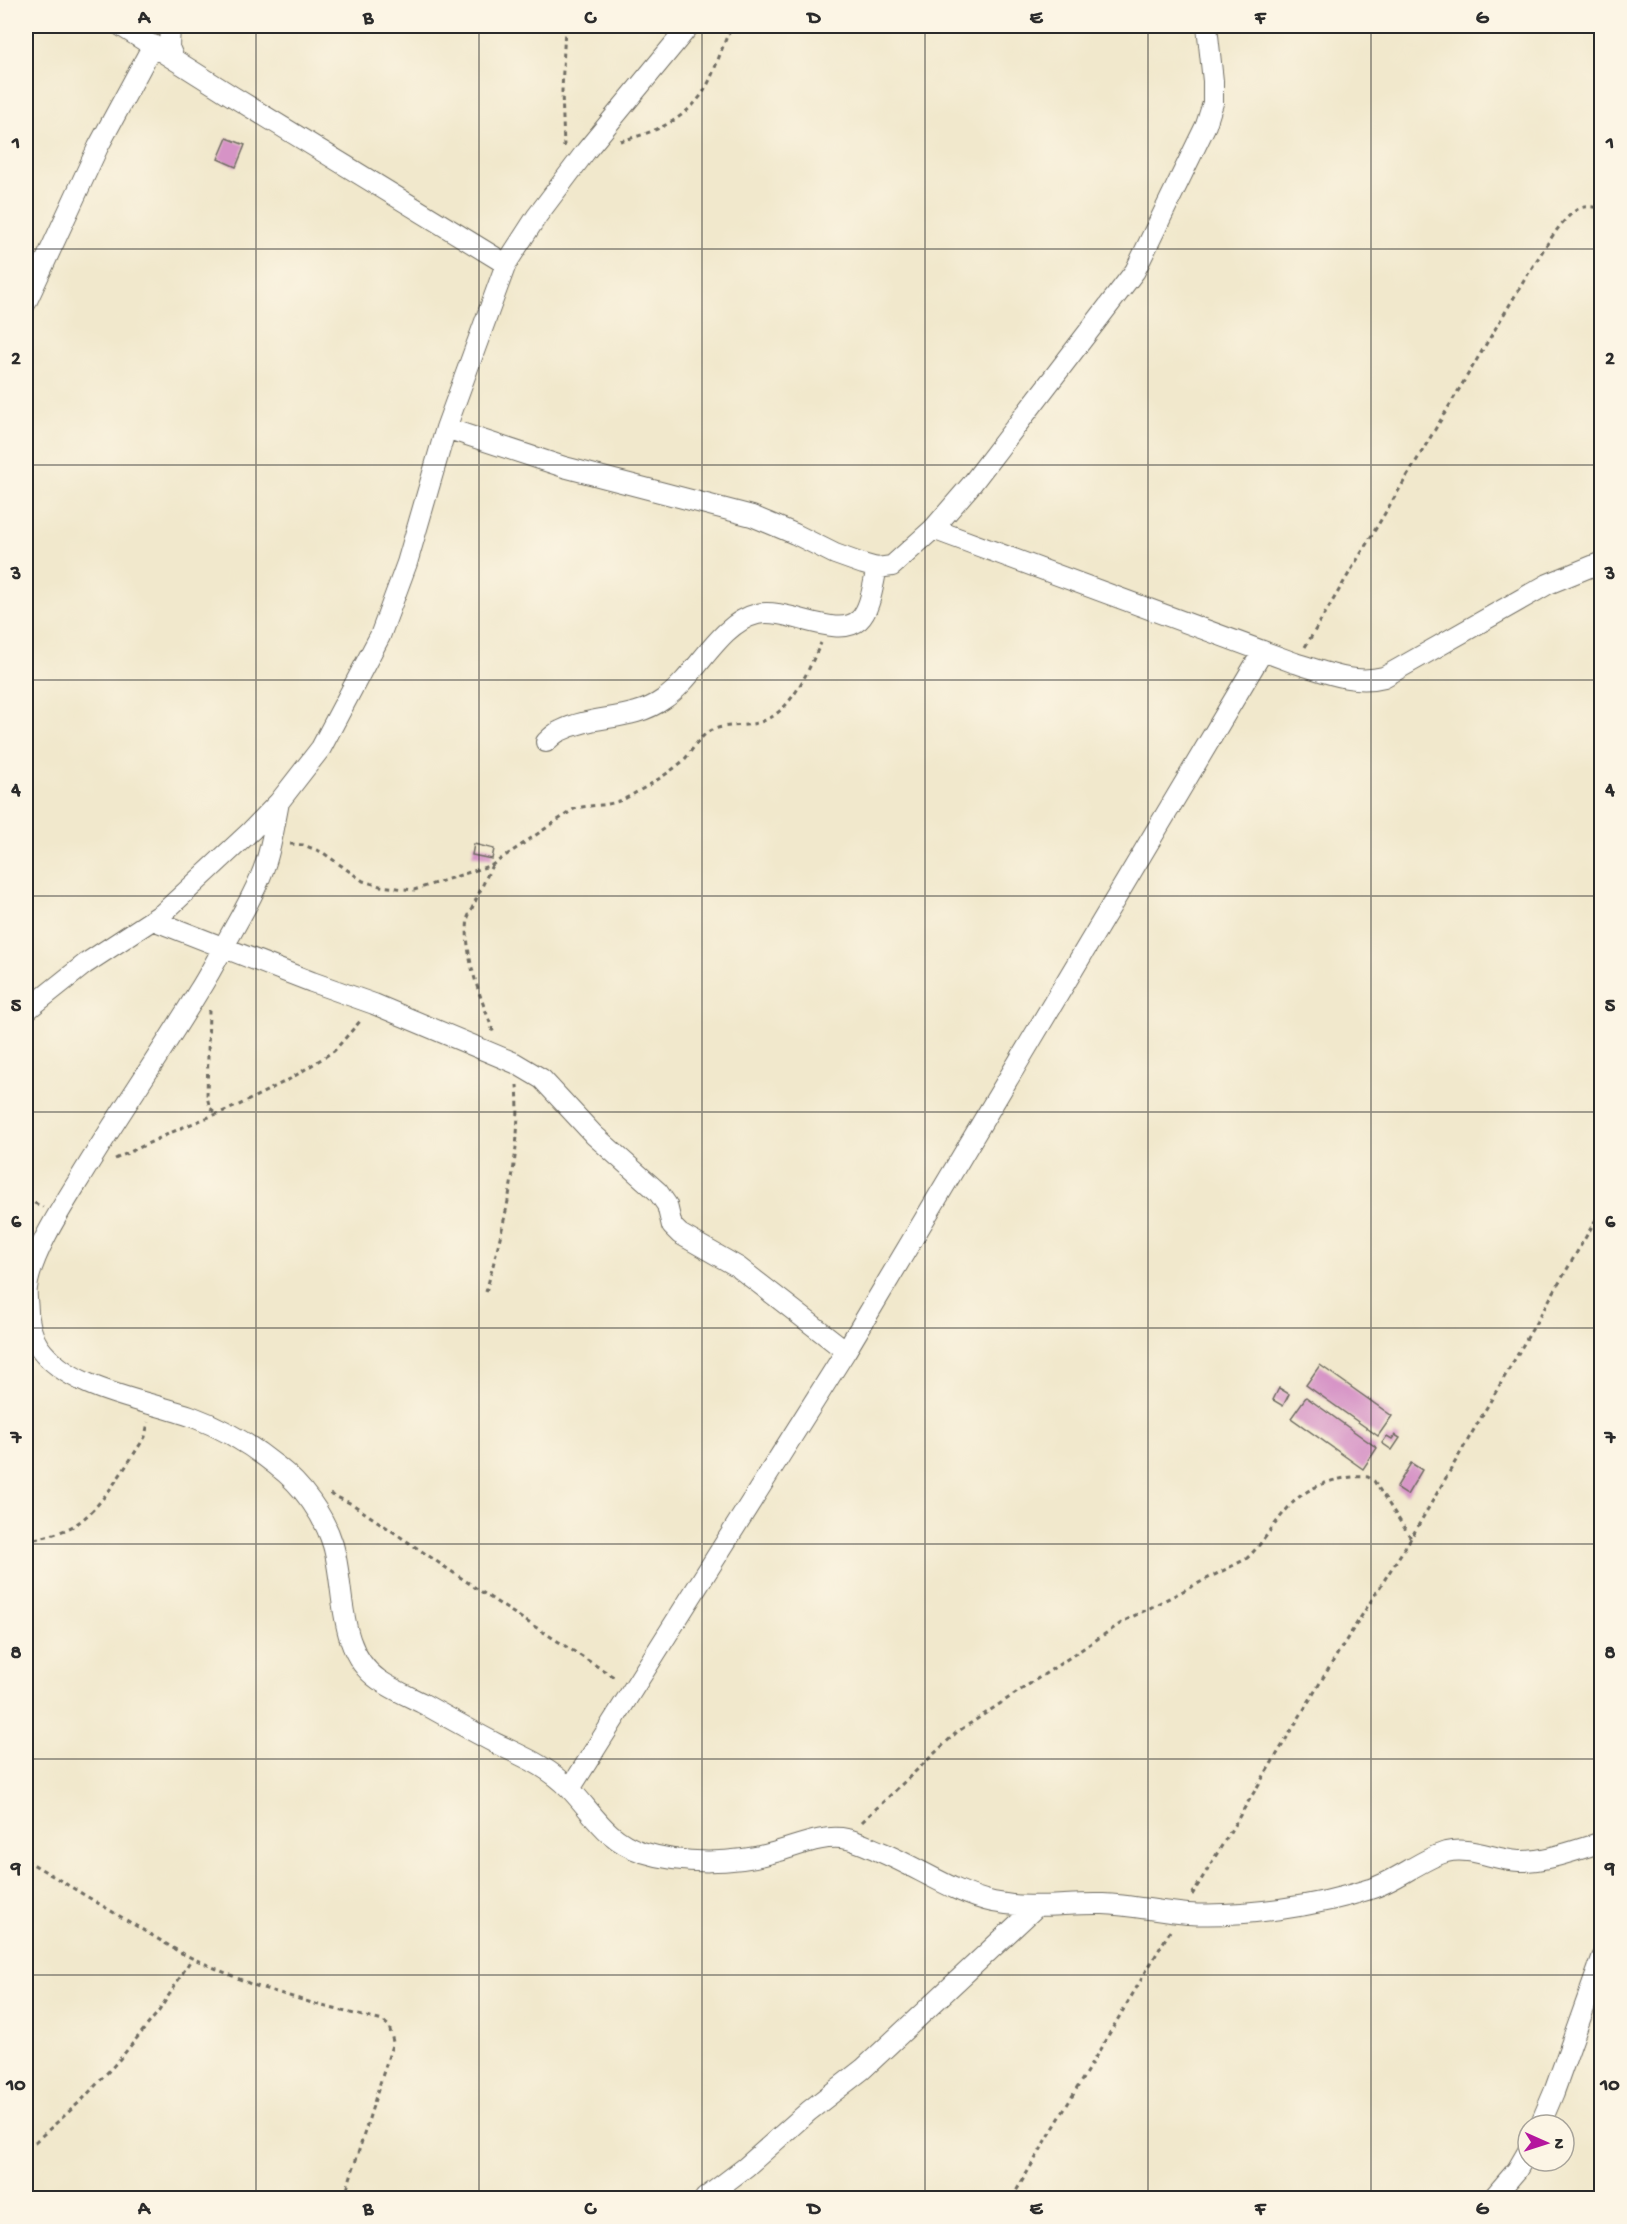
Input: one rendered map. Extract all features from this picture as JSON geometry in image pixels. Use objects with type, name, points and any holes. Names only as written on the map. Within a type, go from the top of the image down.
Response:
[{"type":"street","points":[[122,26],[506,264]]},
{"type":"street","points":[[170,26],[169,47],[174,59]]},
{"type":"street","points":[[26,1011],[85,964],[153,920],[279,802],[321,748],[380,636],[408,563],[446,428],[506,264],[537,216],[586,151],[689,26]]},
{"type":"street","points":[[446,428],[564,467],[752,516],[836,554],[877,568],[892,566],[933,529],[971,485],[1135,271],[1191,158],[1213,103],[1207,26]]},
{"type":"street","points":[[26,303],[98,147],[153,45]]},
{"type":"street","points":[[933,529],[1295,663],[1347,679],[1369,681],[1384,676],[1548,584],[1602,562]]},
{"type":"street","points":[[546,742],[560,731],[644,711],[666,698],[740,621],[757,614],[773,612],[829,626],[844,626],[859,620],[867,606],[877,568]]},
{"type":"street","points":[[570,1789],[846,1352],[1263,651]]},
{"type":"street","points":[[279,802],[266,862],[250,900],[203,985],[115,1120],[54,1221],[32,1270],[26,1290],[31,1330],[37,1345],[50,1360],[66,1372],[95,1386],[194,1418],[234,1437],[269,1459],[290,1476],[321,1516],[332,1540],[347,1630],[354,1652],[362,1665],[378,1679],[543,1766],[570,1789],[598,1824],[621,1842],[641,1852],[670,1858],[713,1861],[743,1859],[824,1839],[845,1838],[900,1860],[986,1901],[1035,1908],[1103,1904],[1193,1914],[1260,1910],[1316,1903],[1373,1889],[1446,1852],[1469,1851],[1526,1862],[1602,1842]]},
{"type":"street","points":[[153,920],[374,1004],[508,1060],[542,1078],[594,1135],[646,1179],[667,1204],[672,1226],[680,1234],[738,1266],[846,1352]]},
{"type":"street","points":[[705,2199],[862,2069],[934,2005],[1035,1908]]},
{"type":"street","points":[[1545,2113],[1602,1958]]},
{"type":"street","points":[[1493,2199],[1516,2171]]},
{"type":"path","points":[[565,26],[562,91],[565,179]]},
{"type":"path","points":[[586,151],[650,133],[680,117],[703,93],[728,34],[734,26]]},
{"type":"path","points":[[1295,663],[1531,269],[1565,220],[1578,209],[1589,206],[1602,208]]},
{"type":"path","points":[[270,842],[303,845],[322,852],[363,881],[398,889],[414,890],[492,865],[574,809],[581,806],[610,804],[634,794],[683,761],[702,737],[711,730],[756,724],[771,718],[784,707],[803,678],[829,626]]},
{"type":"path","points":[[486,1292],[506,1216],[515,1166],[518,1103],[508,1060],[478,988],[469,947],[468,917],[492,865]]},
{"type":"path","points":[[203,985],[210,1020],[207,1097],[210,1108],[216,1113]]},
{"type":"path","points":[[113,1160],[216,1113],[237,1106],[290,1079],[323,1059],[344,1041],[374,1004]]},
{"type":"path","points":[[1012,2199],[1181,1913],[1338,1653],[1411,1538],[1602,1209]]},
{"type":"path","points":[[26,1541],[52,1535],[73,1526],[88,1516],[145,1437],[151,1405]]},
{"type":"path","points":[[845,1838],[957,1732],[1126,1620],[1246,1559],[1260,1547],[1298,1498],[1320,1485],[1344,1478],[1368,1477],[1374,1481],[1411,1538]]},
{"type":"path","points":[[321,1490],[352,1504],[504,1607],[634,1689]]},
{"type":"path","points":[[26,1860],[192,1958],[253,1985],[322,2006],[383,2021],[389,2026],[393,2034],[393,2042],[344,2199]]},
{"type":"path","points":[[26,2144],[35,2142],[82,2100],[119,2060],[159,2012],[192,1958]]},
{"type":"building","points":[[227,138],[245,145],[236,167],[218,159]]},
{"type":"building","points":[[474,844],[494,849],[492,859],[472,855]]},
{"type":"building","points":[[1320,1365],[1392,1416],[1378,1436],[1306,1385]]},
{"type":"building","points":[[1279,1388],[1289,1394],[1283,1406],[1273,1400]]},
{"type":"building","points":[[1306,1397],[1377,1448],[1363,1469],[1291,1418]]},
{"type":"building","points":[[1395,1435],[1400,1438],[1392,1450],[1382,1443],[1387,1436],[1392,1439]]},
{"type":"building","points":[[1411,1463],[1422,1470],[1407,1495],[1396,1488]]}]
